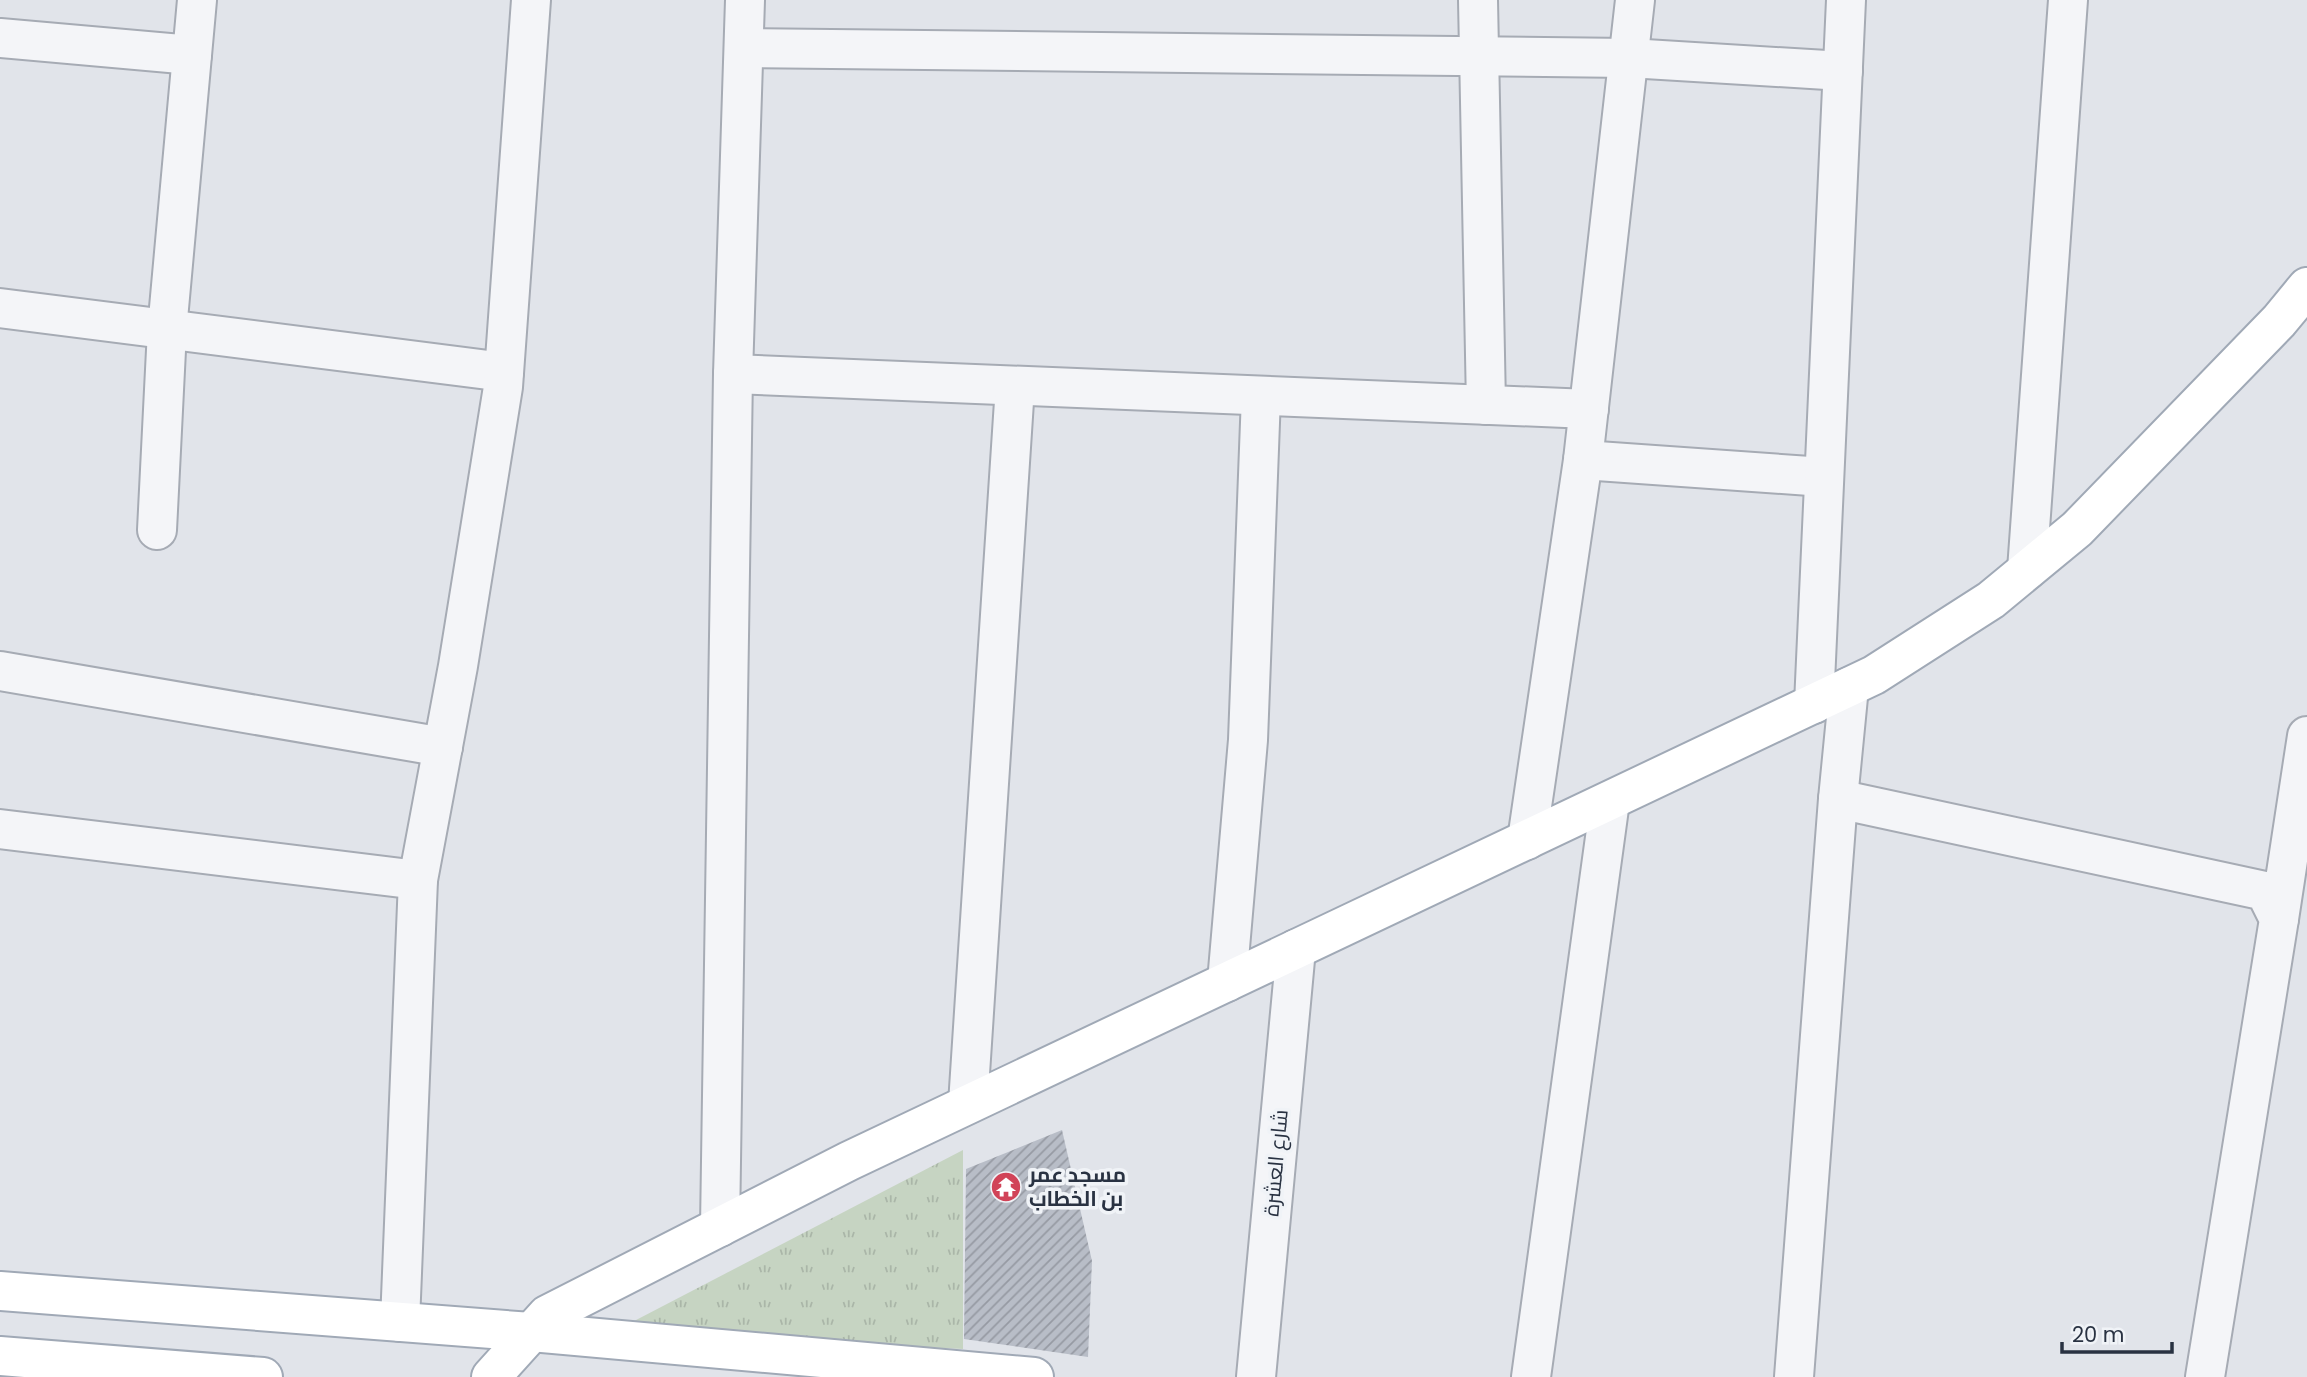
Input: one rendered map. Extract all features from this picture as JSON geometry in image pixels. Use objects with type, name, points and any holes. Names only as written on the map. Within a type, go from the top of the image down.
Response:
[{"type":"main road","points":[[491,1377],[547,1315],[720,1227],[968,1104],[1849,687],[1991,600],[2077,529],[2279,321],[2307,287]]},
{"type":"main road","points":[[0,1291],[531,1332],[1034,1377]]},
{"type":"main road","points":[[0,1356],[263,1377]]},
{"type":"street","points":[[157,530],[167,330],[197,0]]},
{"type":"street","points":[[400,1322],[418,880],[443,747],[504,372],[531,0]]},
{"type":"street","points":[[720,1227],[733,374],[745,0]]},
{"type":"street","points":[[1478,0],[1486,405]]},
{"type":"street","points":[[1527,840],[1583,460],[1635,0]]},
{"type":"street","points":[[1814,705],[1846,0]]},
{"type":"street","points":[[2027,570],[2068,0]]},
{"type":"street","points":[[0,38],[192,55]]},
{"type":"street","points":[[745,48],[1629,58],[1843,71]]},
{"type":"street","points":[[0,309],[504,372]]},
{"type":"street","points":[[733,374],[1589,409]]},
{"type":"street","points":[[968,1104],[1016,386]]},
{"type":"street","points":[[1227,982],[1248,740],[1262,396]]},
{"type":"street","points":[[1583,460],[1824,477]]},
{"type":"street","points":[[0,671],[443,747]]},
{"type":"street","points":[[1794,1377],[1849,687]]},
{"type":"street","points":[[2205,1377],[2307,736]]},
{"type":"street","points":[[1838,799],[2265,891],[2278,919]]},
{"type":"street","points":[[1531,1377],[1610,801]]},
{"type":"street","points":[[0,829],[418,880]]},
{"type":"street","name":"شارع العشرة","points":[[1256,1377],[1296,949]]},
{"type":"green space","points":[[963,1150],[963,1349],[613,1332]]},
{"type":"building","points":[[1062,1130],[1092,1261],[1088,1357],[964,1339],[966,1169]]},
{"type":"place","name":"مسجد عمر بن الخطاب","points":[[1006,1187]]}]
